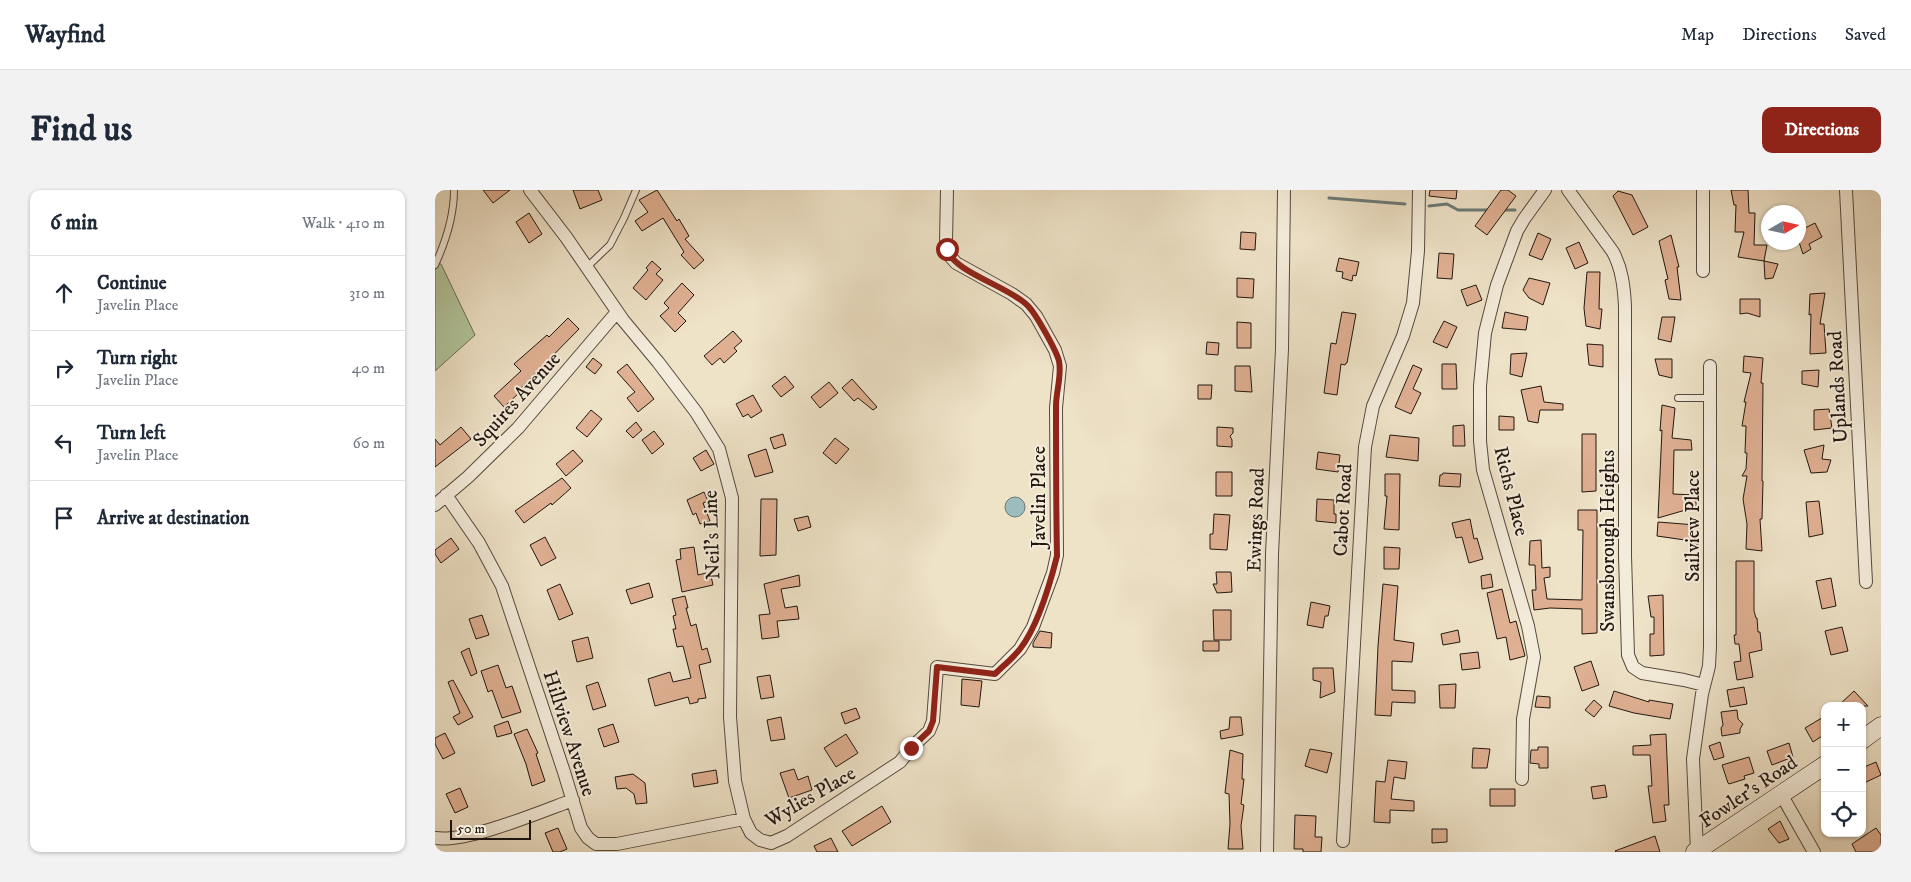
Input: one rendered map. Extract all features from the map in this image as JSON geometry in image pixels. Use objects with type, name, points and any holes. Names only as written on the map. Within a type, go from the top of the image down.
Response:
[{"type":"street","name":"Neil's Line","points":[[530,190],[617,312],[659,362],[691,405],[719,448],[732,498],[730,717],[735,781],[744,819]]},
{"type":"street","name":"Javelin Place","points":[[900,762],[911,748],[929,731],[933,721],[937,667],[995,674],[1020,649],[1033,627],[1053,573],[1057,556],[1056,408],[1060,373],[1057,355],[1036,316],[1026,304],[956,263],[949,254],[946,242],[947,190]]},
{"type":"street","name":"Ewings Road","points":[[1267,852],[1272,554],[1282,349],[1284,190]]},
{"type":"street","name":"Cabot Road","points":[[1343,840],[1365,447],[1373,406],[1399,348],[1413,303],[1417,260],[1419,190]]},
{"type":"street","name":"Richs Place","points":[[1522,779],[1523,719],[1533,669],[1533,650],[1526,618],[1483,470],[1480,386],[1485,333],[1497,285],[1517,231],[1545,190]]},
{"type":"street","name":"Swansborough Heights","points":[[1567,190],[1613,252],[1619,264],[1622,278],[1625,306],[1625,575],[1628,655],[1633,667],[1642,674],[1684,680],[1703,685]]},
{"type":"street","points":[[1703,190],[1703,271]]},
{"type":"street","name":"Uplands Road","points":[[1846,190],[1866,582]]},
{"type":"street","name":"Squires Avenue","points":[[435,505],[468,478],[518,428],[617,312]]},
{"type":"street","name":"Sailview Place","points":[[1703,685],[1709,666],[1710,647],[1710,366]]},
{"type":"street","name":"Hillview Avenue","points":[[446,495],[479,543],[502,586],[579,821],[584,834],[591,842],[602,845],[617,844],[744,819]]},
{"type":"street","points":[[1696,851],[1693,759],[1703,685]]},
{"type":"street","points":[[1866,737],[1881,726]]},
{"type":"street","name":"Wylies Place","points":[[744,819],[755,836],[760,840],[771,843],[787,836],[900,762]]},
{"type":"street","name":"Fowler's Road","points":[[1696,851],[1821,768]]},
{"type":"street","points":[[1781,794],[1814,852]]},
{"type":"street","points":[[435,838],[445,839],[464,836],[573,800]]},
{"type":"lane","points":[[435,264],[446,239],[454,203],[454,190]]},
{"type":"lane","points":[[586,268],[610,245],[624,218],[635,190]]},
{"type":"lane","points":[[1678,398],[1710,398]]},
{"type":"green space","points":[[435,262],[441,264],[475,335],[435,371]]},
{"type":"water","points":[[1011,497],[1019,497],[1025,503],[1025,511],[1019,517],[1011,517],[1005,511],[1005,503]]},
{"type":"building","points":[[483,190],[510,190],[493,203]]},
{"type":"building","points":[[573,190],[598,190],[602,200],[580,209]]},
{"type":"building","points":[[657,190],[689,236],[685,239],[704,260],[694,269],[681,255],[684,252],[663,218],[642,231],[635,221],[648,212],[639,200]]},
{"type":"building","points":[[1430,190],[1457,190],[1456,199],[1429,196]]},
{"type":"building","points":[[1501,190],[1508,190],[1516,196],[1487,235],[1475,226]]},
{"type":"building","points":[[1731,190],[1748,190],[1749,213],[1755,213],[1754,245],[1761,245],[1761,250],[1766,250],[1764,261],[1738,257],[1744,232],[1735,232],[1736,205],[1734,205]]},
{"type":"building","points":[[1618,191],[1632,195],[1648,227],[1633,235],[1613,196]]},
{"type":"building","points":[[529,213],[542,234],[529,243],[516,222]]},
{"type":"building","points":[[1815,223],[1822,237],[1809,244],[1811,249],[1803,254],[1802,250],[1806,250],[1806,228]]},
{"type":"building","points":[[1241,232],[1256,233],[1255,250],[1240,249]]},
{"type":"building","points":[[1538,233],[1551,239],[1542,260],[1529,255]]},
{"type":"building","points":[[1671,235],[1679,267],[1677,267],[1681,300],[1669,299],[1665,280],[1668,279],[1659,241]]},
{"type":"building","points":[[1579,242],[1588,263],[1575,269],[1566,248]]},
{"type":"building","points":[[1439,253],[1454,254],[1452,279],[1437,278]]},
{"type":"building","points":[[1339,258],[1359,262],[1356,276],[1353,275],[1352,281],[1342,278],[1343,272],[1336,271]]},
{"type":"building","points":[[652,261],[661,269],[656,274],[663,280],[646,300],[633,288],[648,270],[646,268]]},
{"type":"building","points":[[1764,261],[1778,264],[1773,278],[1765,279]]},
{"type":"building","points":[[1587,272],[1600,272],[1599,309],[1602,309],[1600,329],[1586,326],[1584,308]]},
{"type":"building","points":[[1237,278],[1254,279],[1253,298],[1237,297]]},
{"type":"building","points":[[1529,278],[1550,283],[1543,305],[1529,298],[1523,290]]},
{"type":"building","points":[[682,283],[694,295],[678,313],[686,321],[675,332],[660,316],[669,308],[664,303]]},
{"type":"building","points":[[1476,285],[1482,300],[1467,306],[1461,290]]},
{"type":"building","points":[[1825,293],[1820,324],[1824,324],[1826,353],[1810,354],[1810,294]]},
{"type":"building","points":[[1740,299],[1760,299],[1760,317],[1747,313],[1740,314]]},
{"type":"building","points":[[1342,312],[1356,314],[1347,363],[1345,365],[1341,364],[1337,395],[1324,393],[1331,343],[1336,344]]},
{"type":"building","points":[[1505,312],[1528,317],[1526,330],[1502,328]]},
{"type":"building","points":[[1662,317],[1675,317],[1671,342],[1658,339]]},
{"type":"building","points":[[568,318],[579,329],[504,407],[494,396],[521,371],[514,364],[547,335],[549,337]]},
{"type":"building","points":[[1444,321],[1457,327],[1447,348],[1433,342]]},
{"type":"building","points":[[1237,322],[1251,323],[1251,348],[1237,348]]},
{"type":"building","points":[[733,331],[742,341],[734,348],[737,351],[724,363],[720,358],[712,365],[704,356]]},
{"type":"building","points":[[1207,342],[1219,343],[1218,355],[1206,354]]},
{"type":"building","points":[[1587,344],[1603,345],[1603,367],[1589,365]]},
{"type":"building","points":[[1527,353],[1522,377],[1510,374],[1511,354]]},
{"type":"building","points":[[1744,356],[1763,358],[1761,383],[1763,383],[1763,481],[1762,519],[1760,519],[1762,551],[1746,549],[1747,524],[1743,499],[1747,476],[1742,476],[1746,469],[1747,453],[1745,453],[1746,426],[1742,426],[1746,402],[1744,402],[1751,373],[1743,372]]},
{"type":"building","points":[[593,358],[602,365],[595,374],[586,367]]},
{"type":"building","points":[[1655,359],[1672,359],[1672,378],[1659,375]]},
{"type":"building","points":[[627,364],[654,399],[638,412],[627,398],[635,392],[617,372]]},
{"type":"building","points":[[1442,364],[1456,364],[1457,389],[1442,389]]},
{"type":"building","points":[[1413,365],[1422,369],[1413,389],[1421,393],[1411,414],[1395,407]]},
{"type":"building","points":[[1235,366],[1250,366],[1252,392],[1235,391]]},
{"type":"building","points":[[1819,370],[1818,387],[1802,384],[1802,371]]},
{"type":"building","points":[[785,376],[794,387],[781,397],[772,386]]},
{"type":"building","points":[[852,379],[877,407],[873,410],[858,398],[854,401],[842,388]]},
{"type":"building","points":[[829,382],[838,393],[820,408],[811,397]]},
{"type":"building","points":[[1198,385],[1212,385],[1211,399],[1198,399]]},
{"type":"building","points":[[1541,386],[1544,402],[1563,404],[1563,410],[1540,410],[1538,423],[1528,421],[1521,390]]},
{"type":"building","points":[[753,395],[762,411],[751,418],[748,414],[743,417],[736,404]]},
{"type":"building","points":[[1662,405],[1675,408],[1672,438],[1691,440],[1692,450],[1674,450],[1673,494],[1696,495],[1696,507],[1658,518],[1662,430],[1660,431]]},
{"type":"building","points":[[1829,409],[1832,428],[1814,430],[1814,410]]},
{"type":"building","points":[[591,410],[602,419],[587,437],[576,428]]},
{"type":"building","points":[[1499,416],[1514,417],[1514,430],[1499,430]]},
{"type":"building","points":[[636,422],[642,430],[633,438],[626,431]]},
{"type":"building","points":[[1464,425],[1465,446],[1453,446],[1453,426]]},
{"type":"building","points":[[461,427],[471,439],[435,467],[435,439],[440,445]]},
{"type":"building","points":[[1217,427],[1233,428],[1233,433],[1230,436],[1232,447],[1217,446]]},
{"type":"building","points":[[654,431],[664,444],[652,454],[642,440]]},
{"type":"building","points":[[783,434],[786,445],[774,449],[770,438]]},
{"type":"building","points":[[1582,434],[1596,434],[1596,491],[1582,492]]},
{"type":"building","points":[[1390,435],[1419,438],[1418,461],[1386,457]]},
{"type":"building","points":[[835,438],[849,449],[836,464],[823,453]]},
{"type":"building","points":[[1824,445],[1822,459],[1831,460],[1827,472],[1811,473],[1804,450]]},
{"type":"building","points":[[766,449],[773,472],[755,477],[748,455]]},
{"type":"building","points":[[573,450],[583,461],[566,476],[556,464]]},
{"type":"building","points":[[706,450],[714,464],[701,471],[693,458]]},
{"type":"building","points":[[1318,452],[1340,455],[1338,472],[1316,469]]},
{"type":"building","points":[[1216,472],[1232,472],[1232,496],[1216,496]]},
{"type":"building","points":[[1443,473],[1461,474],[1460,487],[1439,486],[1440,475]]},
{"type":"building","points":[[1385,474],[1400,474],[1399,530],[1384,529],[1387,496],[1385,496]]},
{"type":"building","points":[[562,478],[571,488],[552,505],[551,503],[524,523],[515,511]]},
{"type":"building","points":[[704,492],[708,501],[703,503],[710,521],[700,524],[696,513],[693,515],[687,500]]},
{"type":"building","points":[[761,499],[777,499],[776,555],[760,556]]},
{"type":"building","points":[[1317,499],[1334,500],[1336,523],[1316,521]]},
{"type":"building","points":[[1819,501],[1823,534],[1809,537],[1806,502]]},
{"type":"building","points":[[1578,510],[1597,510],[1597,633],[1582,634],[1582,609],[1550,608],[1534,610],[1532,590],[1536,590],[1535,565],[1529,565],[1530,541],[1541,540],[1542,568],[1550,567],[1550,577],[1544,578],[1547,599],[1582,600],[1583,530],[1578,530]]},
{"type":"building","points":[[1214,514],[1230,515],[1227,550],[1210,549],[1210,534],[1213,534]]},
{"type":"building","points":[[808,516],[811,527],[798,531],[794,519]]},
{"type":"building","points":[[1470,519],[1474,539],[1477,538],[1483,559],[1469,563],[1462,537],[1456,538],[1452,523]]},
{"type":"building","points":[[1658,522],[1696,525],[1698,545],[1685,542],[1685,540],[1657,536]]},
{"type":"building","points":[[545,537],[556,558],[541,566],[530,545]]},
{"type":"building","points":[[451,538],[459,549],[441,563],[435,554],[435,550]]},
{"type":"building","points":[[694,547],[698,575],[706,573],[707,577],[711,576],[713,585],[682,592],[676,560],[681,559],[680,549]]},
{"type":"building","points":[[1384,547],[1400,548],[1399,569],[1384,569]]},
{"type":"building","points":[[1736,561],[1754,561],[1754,611],[1757,618],[1758,632],[1760,632],[1762,650],[1749,653],[1753,677],[1737,680],[1734,662],[1741,661],[1739,644],[1735,644],[1734,635],[1736,635]]},
{"type":"building","points":[[1216,572],[1231,572],[1232,592],[1217,593],[1213,584],[1217,584]]},
{"type":"building","points":[[1491,574],[1493,587],[1482,589],[1481,576]]},
{"type":"building","points":[[799,575],[800,586],[781,589],[785,608],[797,606],[799,619],[777,621],[779,637],[762,639],[759,615],[770,614],[764,584]]},
{"type":"building","points":[[1831,578],[1836,606],[1822,609],[1816,581]]},
{"type":"building","points":[[649,583],[653,597],[631,604],[626,590]]},
{"type":"building","points":[[560,584],[573,614],[559,620],[547,590]]},
{"type":"building","points":[[1383,584],[1398,586],[1394,640],[1414,643],[1412,662],[1392,661],[1392,690],[1415,691],[1415,703],[1392,702],[1391,716],[1375,715]]},
{"type":"building","points":[[1502,589],[1510,623],[1516,621],[1525,656],[1510,660],[1506,637],[1497,639],[1487,593]]},
{"type":"building","points":[[1663,595],[1664,655],[1650,656],[1650,634],[1654,634],[1654,617],[1651,617],[1648,596]]},
{"type":"building","points":[[685,596],[691,626],[696,624],[702,650],[707,648],[711,662],[699,665],[706,698],[698,699],[698,702],[690,704],[688,697],[655,706],[648,679],[670,672],[673,682],[691,678],[683,646],[677,647],[673,629],[676,629],[673,616],[676,615],[672,599]]},
{"type":"building","points":[[1311,602],[1330,606],[1328,616],[1325,616],[1323,628],[1307,625]]},
{"type":"building","points":[[1213,610],[1231,610],[1231,640],[1214,640]]},
{"type":"building","points":[[482,615],[489,635],[476,639],[469,619]]},
{"type":"building","points":[[1842,627],[1848,651],[1831,655],[1825,631]]},
{"type":"building","points":[[1458,630],[1460,642],[1443,645],[1441,634]]},
{"type":"building","points":[[1040,631],[1052,633],[1051,648],[1033,647],[1033,643]]},
{"type":"building","points":[[588,637],[593,658],[577,662],[572,641]]},
{"type":"building","points":[[1203,641],[1219,641],[1219,651],[1203,651]]},
{"type":"building","points":[[469,648],[477,673],[471,676],[461,652]]},
{"type":"building","points":[[1478,652],[1480,668],[1462,670],[1460,654]]},
{"type":"building","points":[[1591,661],[1599,685],[1582,691],[1574,667]]},
{"type":"building","points":[[498,665],[506,688],[512,686],[521,712],[502,718],[492,690],[488,692],[481,671]]},
{"type":"building","points":[[1313,668],[1333,668],[1335,692],[1320,698],[1321,682],[1313,680]]},
{"type":"building","points":[[770,675],[774,697],[761,699],[757,677]]},
{"type":"building","points":[[962,679],[982,681],[979,707],[961,705]]},
{"type":"building","points":[[453,680],[473,717],[458,725],[453,717],[460,713],[448,682]]},
{"type":"building","points":[[598,682],[606,706],[593,710],[586,686]]},
{"type":"building","points":[[1456,684],[1455,708],[1440,708],[1439,685]]},
{"type":"building","points":[[1744,687],[1747,704],[1730,707],[1727,690]]},
{"type":"building","points":[[1614,691],[1649,702],[1649,700],[1673,704],[1670,719],[1634,713],[1609,706]]},
{"type":"building","points":[[1854,691],[1864,702],[1842,702]]},
{"type":"building","points":[[1537,696],[1550,697],[1550,708],[1535,707]]},
{"type":"building","points":[[1594,700],[1602,707],[1594,717],[1585,710]]},
{"type":"building","points":[[856,708],[860,718],[845,724],[841,713]]},
{"type":"building","points":[[1737,710],[1738,719],[1743,724],[1740,733],[1722,736],[1721,712]]},
{"type":"building","points":[[781,717],[785,739],[771,741],[767,720]]},
{"type":"building","points":[[1230,717],[1241,717],[1243,735],[1221,739],[1220,731],[1229,729]]},
{"type":"building","points":[[1821,718],[1821,737],[1813,742],[1805,728]]},
{"type":"building","points":[[508,721],[512,733],[497,737],[494,726]]},
{"type":"building","points":[[613,724],[619,742],[604,747],[598,729]]},
{"type":"building","points":[[527,729],[538,753],[536,754],[545,781],[532,786],[526,764],[514,734]]},
{"type":"building","points":[[445,733],[455,753],[443,759],[435,744],[435,738]]},
{"type":"building","points":[[846,734],[858,753],[836,767],[824,748]]},
{"type":"building","points":[[1666,734],[1669,805],[1664,805],[1666,821],[1653,823],[1648,786],[1652,786],[1650,755],[1633,755],[1633,746],[1651,745],[1650,735]]},
{"type":"building","points":[[1720,742],[1724,757],[1714,760],[1709,746]]},
{"type":"building","points":[[1789,743],[1793,757],[1772,765],[1767,751]]},
{"type":"building","points":[[1538,747],[1548,747],[1548,768],[1539,768],[1539,764],[1530,763],[1531,750],[1538,750]]},
{"type":"building","points":[[1473,748],[1490,749],[1487,768],[1472,768]]},
{"type":"building","points":[[1310,749],[1332,753],[1327,773],[1305,766]]},
{"type":"building","points":[[1230,750],[1243,754],[1242,779],[1244,779],[1241,804],[1244,805],[1241,826],[1243,849],[1228,849],[1230,824],[1229,794],[1225,793]]},
{"type":"building","points":[[1749,757],[1754,773],[1744,776],[1745,779],[1729,784],[1722,765]]},
{"type":"building","points":[[1388,760],[1407,762],[1405,779],[1394,777],[1391,799],[1414,801],[1414,811],[1390,810],[1390,823],[1374,822],[1376,781],[1385,782]]},
{"type":"building","points":[[1876,762],[1881,775],[1866,782],[1866,766]]},
{"type":"building","points":[[794,769],[798,780],[808,776],[812,790],[789,798],[780,773]]},
{"type":"building","points":[[716,770],[718,783],[694,787],[692,774]]},
{"type":"building","points":[[633,774],[645,783],[647,803],[636,804],[634,794],[626,788],[617,789],[615,777]]},
{"type":"building","points":[[1605,785],[1607,797],[1593,799],[1591,787]]},
{"type":"building","points":[[460,788],[468,807],[455,813],[446,794]]},
{"type":"building","points":[[1490,789],[1515,789],[1515,806],[1490,806]]},
{"type":"building","points":[[882,806],[891,822],[852,846],[842,831]]},
{"type":"building","points":[[1295,815],[1316,816],[1315,837],[1322,837],[1321,852],[1303,852],[1303,849],[1294,849]]},
{"type":"building","points":[[1780,821],[1789,839],[1779,843],[1768,829]]},
{"type":"building","points":[[558,828],[567,849],[553,852],[545,833]]},
{"type":"building","points":[[1876,828],[1881,835],[1881,852],[1856,852],[1852,844],[1862,837],[1866,837],[1866,835]]},
{"type":"building","points":[[1432,829],[1447,829],[1447,842],[1432,843]]},
{"type":"building","points":[[1655,836],[1660,852],[1615,851]]},
{"type":"building","points":[[831,838],[838,852],[817,852],[814,846]]},
{"type":"waterway","points":[[1329,198],[1405,204]]},
{"type":"waterway","points":[[1429,206],[1447,204],[1458,210],[1489,210]]},
{"type":"waterway","points":[[1503,210],[1515,210]]},
{"type":"route","points":[[911,748],[929,731],[933,721],[937,667],[995,674],[1020,649],[1033,627],[1053,573],[1057,556],[1055,484],[1056,398],[1060,366],[1057,355],[1036,316],[1021,299],[956,263],[947,249]]}]
